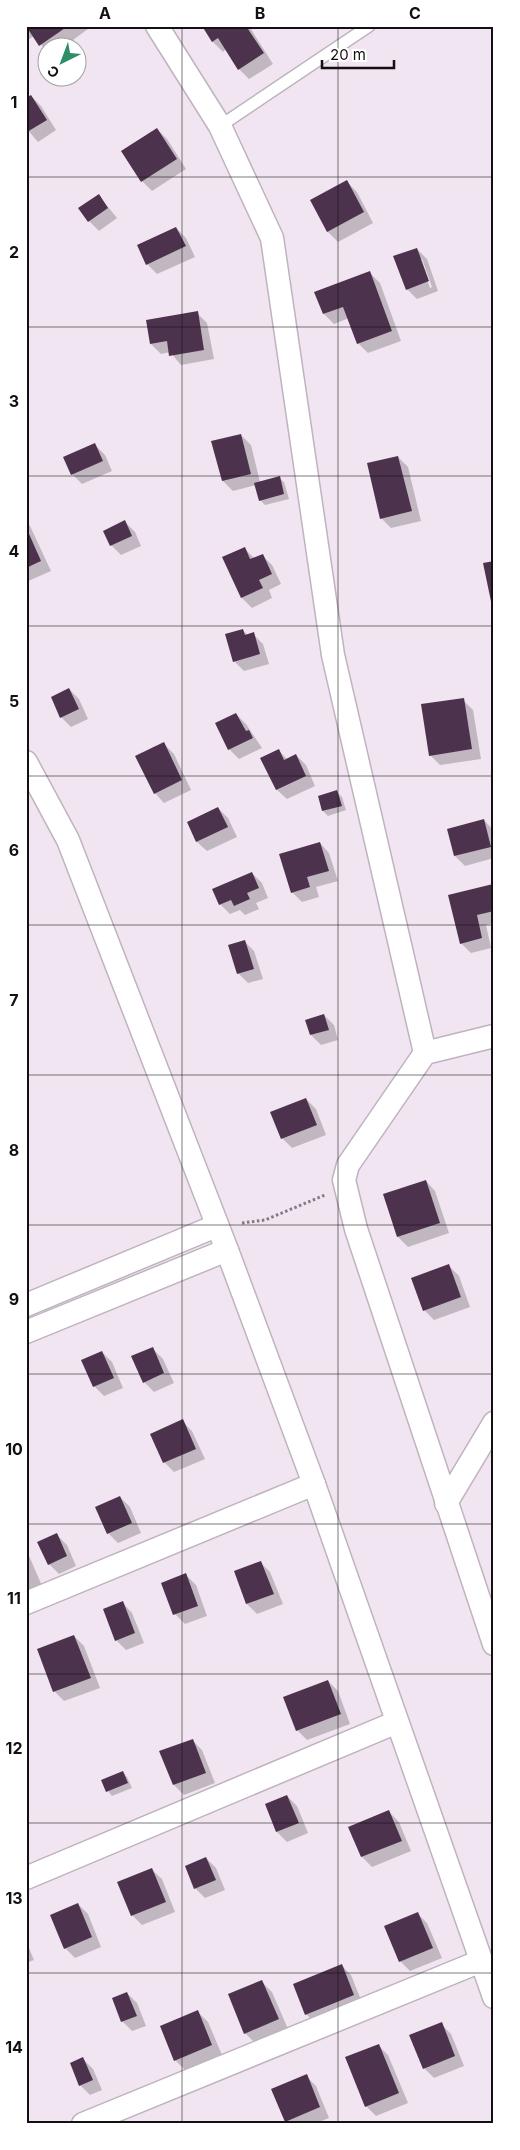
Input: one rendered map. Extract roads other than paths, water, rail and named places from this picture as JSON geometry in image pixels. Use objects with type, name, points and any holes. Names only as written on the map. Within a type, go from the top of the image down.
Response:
[{"type":"street","points":[[157,26],[220,126],[272,238],[333,655],[425,1053]]},
{"type":"street","points":[[26,762],[68,840],[216,1226],[227,1250],[314,1484],[494,1997]]},
{"type":"street","points":[[494,1036],[425,1053],[348,1165],[344,1180],[356,1229],[494,1644]]},
{"type":"street","points":[[26,1305],[216,1226]]},
{"type":"street","points":[[26,1332],[227,1250]]},
{"type":"street","points":[[446,1503],[494,1423]]},
{"type":"street","points":[[26,1603],[314,1484]]},
{"type":"street","points":[[26,1878],[397,1722]]},
{"type":"street","points":[[83,2124],[481,1962]]},
{"type":"lane","points":[[220,126],[369,26]]}]
